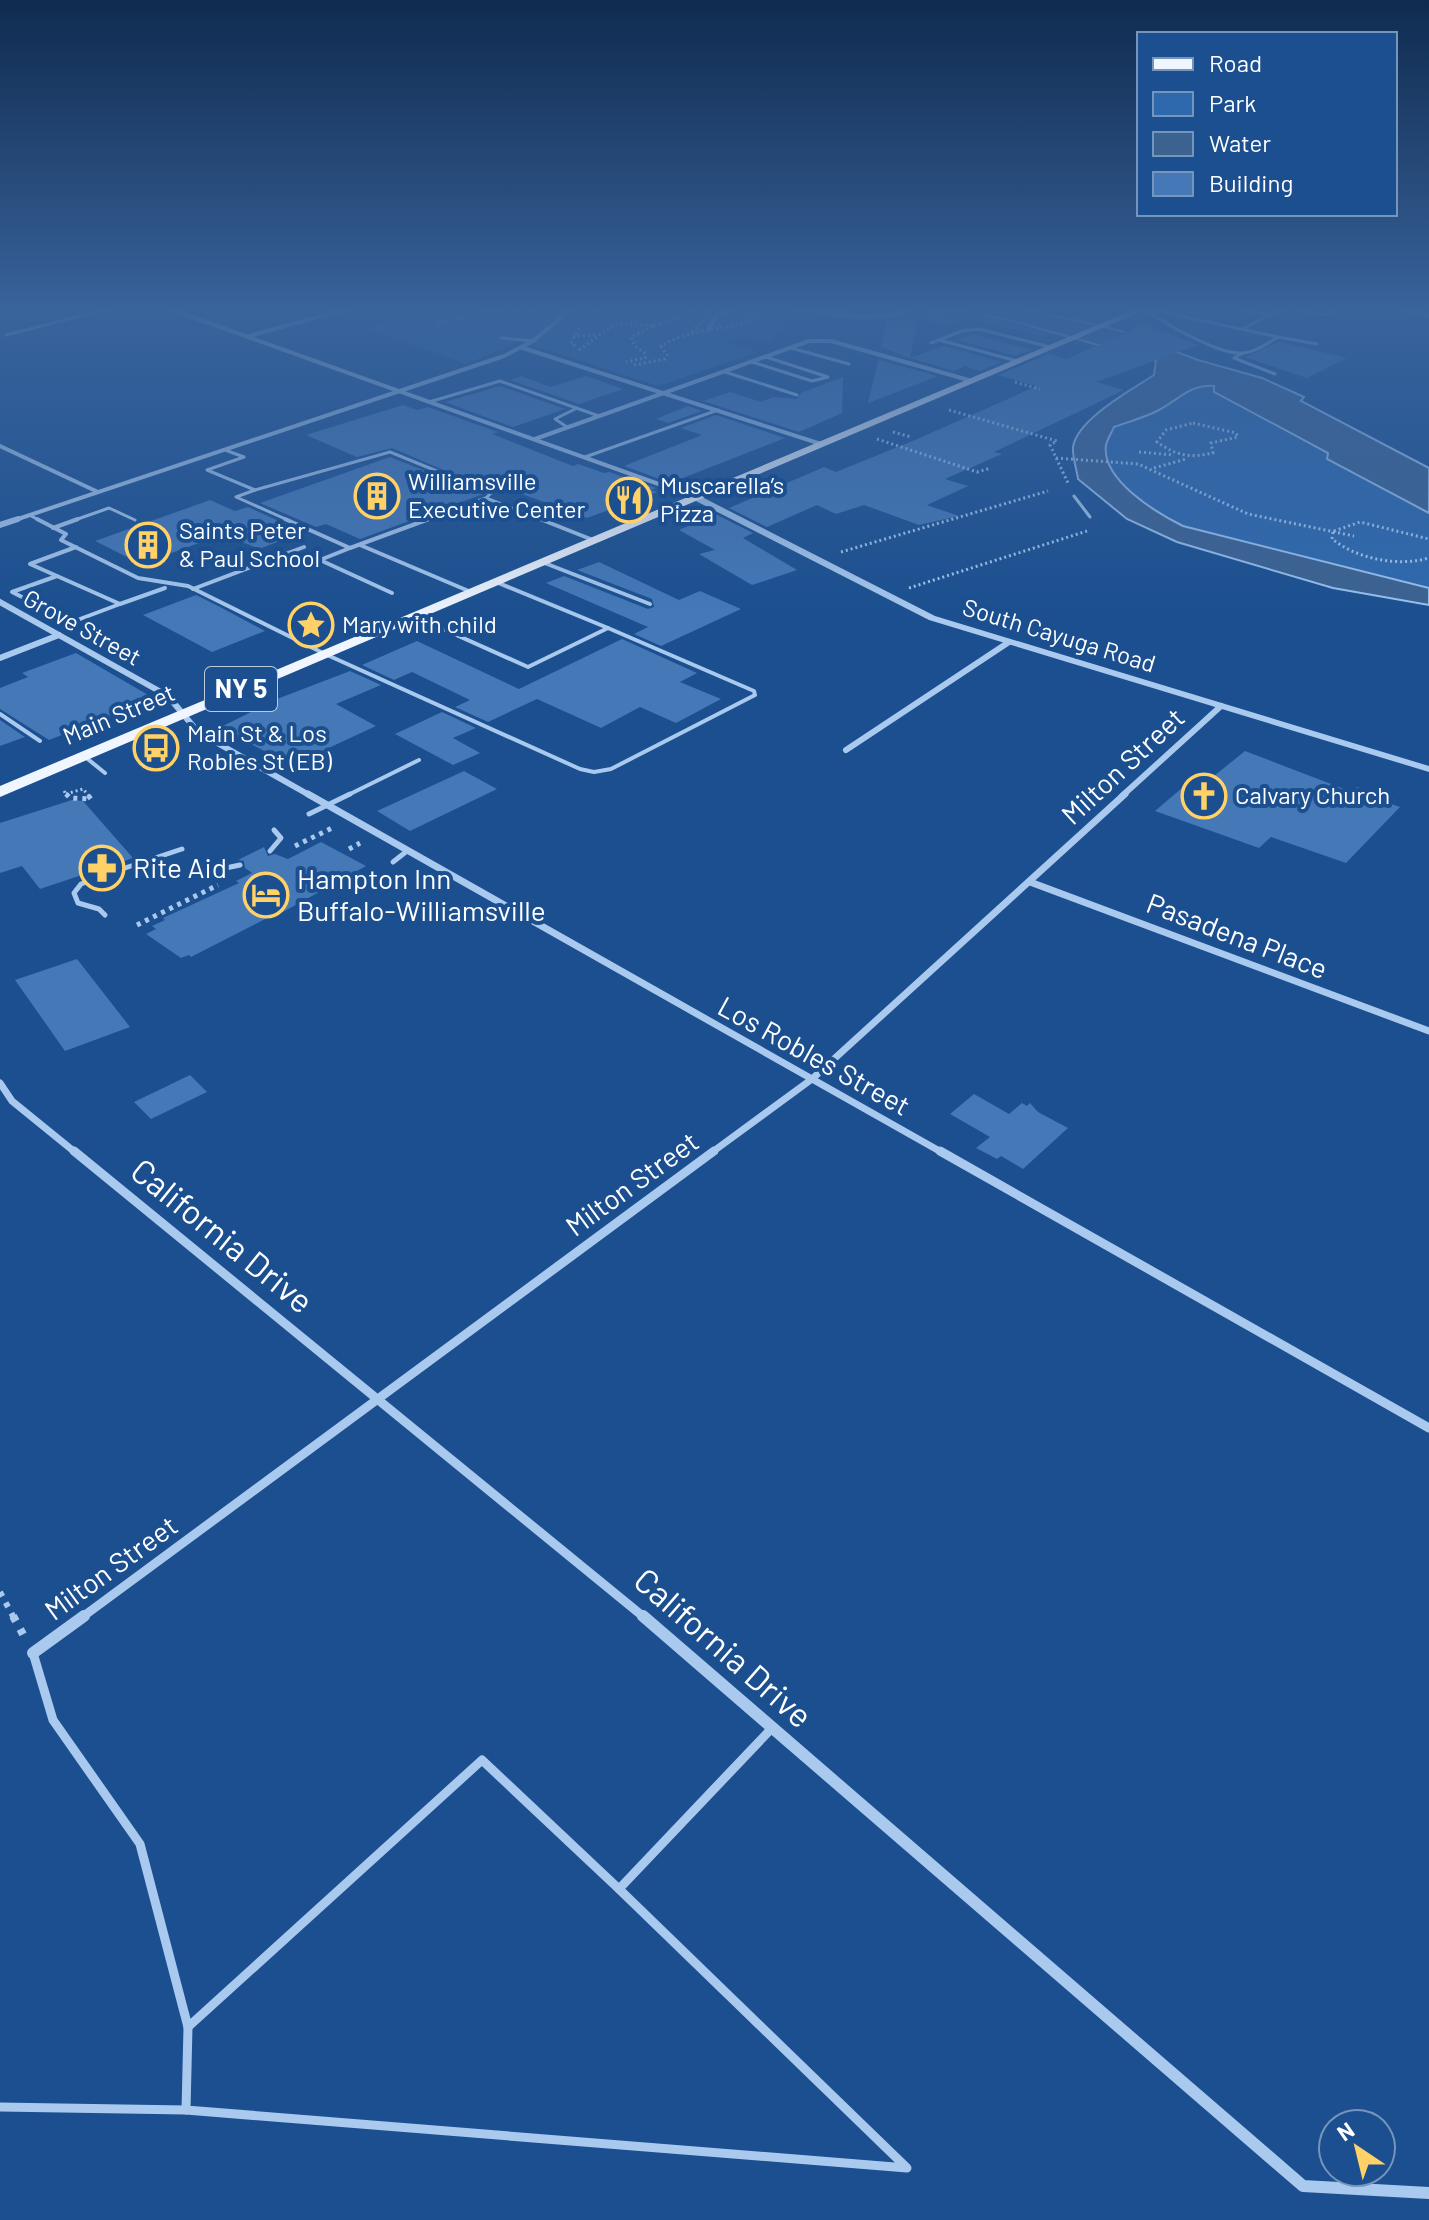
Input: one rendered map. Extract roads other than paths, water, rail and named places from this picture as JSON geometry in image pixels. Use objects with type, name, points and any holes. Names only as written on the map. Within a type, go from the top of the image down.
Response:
[{"type":"main road","name":"Main Street","points":[[0,792],[896,413]]},
{"type":"street","points":[[0,525],[335,413]]},
{"type":"street","points":[[459,413],[695,497]]},
{"type":"street","points":[[534,439],[609,413]]},
{"type":"street","points":[[726,413],[821,444]]},
{"type":"street","points":[[0,446],[99,492]]},
{"type":"street","name":"South Cayuga Road","points":[[695,497],[932,618],[1429,769]]},
{"type":"street","name":"Grove Street","points":[[0,602],[168,696],[185,713]]},
{"type":"street","points":[[0,658],[59,635]]},
{"type":"street","points":[[846,750],[1009,642]]},
{"type":"street","name":"Milton Street","points":[[33,1653],[812,1079],[1221,706]]},
{"type":"street","name":"Los Robles Street","points":[[185,713],[198,732],[325,805],[1429,1428]]},
{"type":"street","name":"Pasadena Place","points":[[1030,882],[1429,1031]]},
{"type":"street","name":"California Drive","points":[[0,1083],[12,1101],[618,1594],[1303,2186],[1429,2193]]},
{"type":"lane","points":[[567,427],[555,419],[568,413]]},
{"type":"lane","points":[[590,413],[599,416]]},
{"type":"lane","points":[[585,457],[622,443],[647,438],[711,413]]},
{"type":"lane","points":[[225,450],[244,457],[207,470],[255,490]]},
{"type":"lane","points":[[350,548],[236,497],[330,469],[348,467],[390,452],[491,493],[486,498],[320,560],[392,593]]},
{"type":"lane","points":[[1074,496],[1090,517]]},
{"type":"lane","points":[[486,498],[593,540]]},
{"type":"lane","points":[[53,528],[109,508],[135,520]]},
{"type":"lane","points":[[29,515],[66,534],[61,540],[166,588]]},
{"type":"lane","points":[[359,545],[471,592]]},
{"type":"lane","points":[[76,547],[30,564],[120,604]]},
{"type":"lane","points":[[57,576],[12,592],[72,622],[166,588],[193,589],[304,547]]},
{"type":"lane","points":[[542,562],[650,604]]},
{"type":"lane","points":[[193,589],[325,654],[580,769],[594,772],[611,769],[755,695],[754,691],[496,582]]},
{"type":"lane","points":[[414,616],[528,667],[608,628]]},
{"type":"lane","points":[[0,714],[40,741]]},
{"type":"lane","points":[[84,756],[105,773]]},
{"type":"lane","points":[[309,814],[419,760]]},
{"type":"lane","points":[[270,851],[281,838],[274,830]]},
{"type":"lane","points":[[119,870],[182,849]]},
{"type":"lane","points":[[393,862],[407,851]]},
{"type":"lane","points":[[200,866],[221,869],[240,865]]},
{"type":"lane","points":[[101,876],[81,884],[74,893],[78,903],[99,909],[105,915]]},
{"type":"lane","points":[[33,1653],[53,1720],[140,1844],[188,2027],[186,2110]]},
{"type":"lane","points":[[619,1889],[772,1728]]},
{"type":"lane","points":[[0,2107],[186,2110],[907,2168],[482,1760],[188,2027]]},
{"type":"water","points":[[1099,413],[1153,413],[1114,427],[1106,445],[1112,471],[1121,483],[1159,513],[1183,526],[1429,588],[1429,605],[1333,588],[1177,542],[1127,519],[1078,479],[1073,447],[1084,426]]},
{"type":"water","points":[[1252,413],[1323,413],[1429,468],[1429,513],[1327,459],[1328,453]]},
{"type":"place","name":"Williamsville Executive Center","points":[[377,496]]},
{"type":"place","name":"Muscarella’s Pizza","points":[[629,500]]},
{"type":"place","name":"Saints Peter & Paul School","points":[[148,545]]},
{"type":"place","name":"Mary with child","points":[[311,625]]},
{"type":"place","name":"Main St & Los Robles St (EB)","points":[[156,748]]},
{"type":"place","name":"Calvary Church","points":[[1204,796]]},
{"type":"place","name":"Rite Aid","points":[[102,868]]},
{"type":"place","name":"Hampton Inn Buffalo-Williamsville","points":[[266,895]]}]
